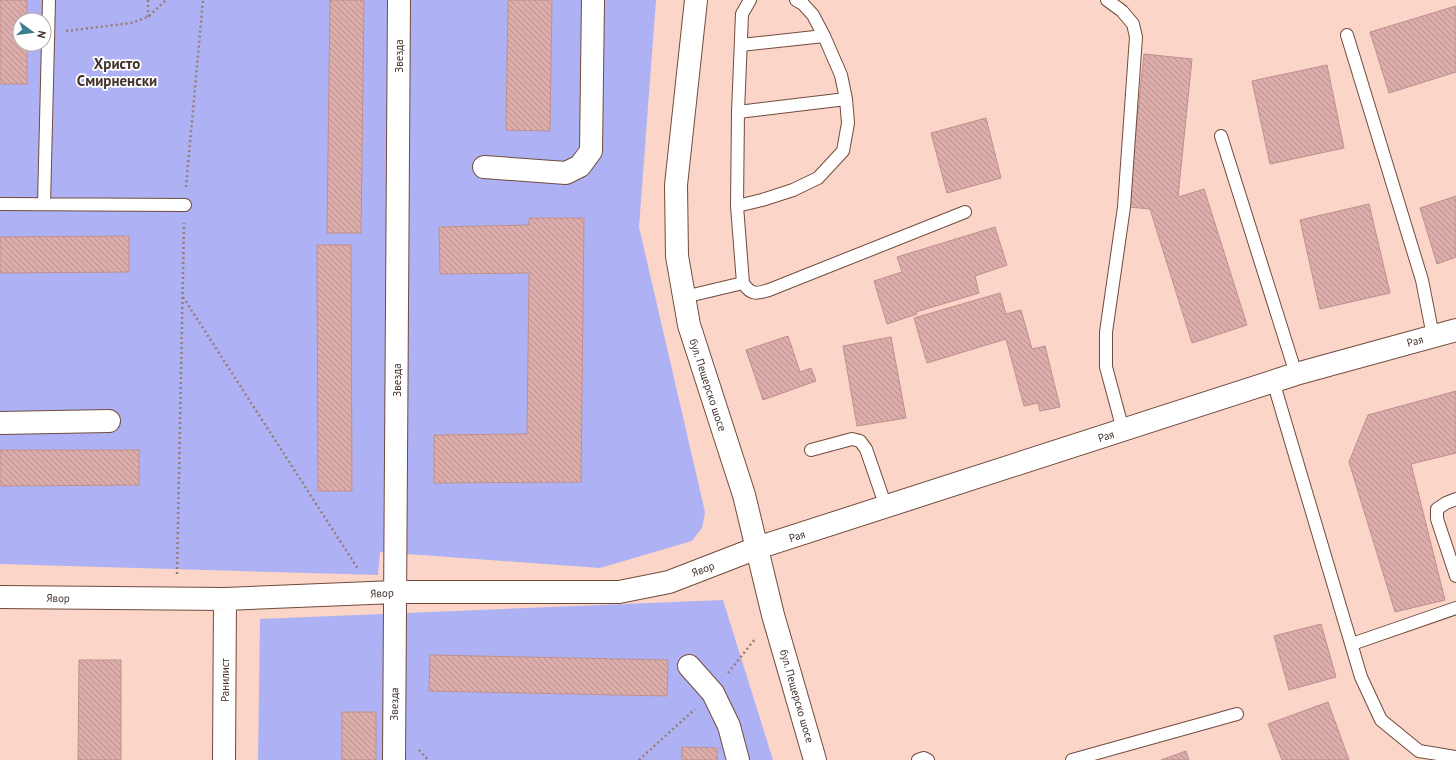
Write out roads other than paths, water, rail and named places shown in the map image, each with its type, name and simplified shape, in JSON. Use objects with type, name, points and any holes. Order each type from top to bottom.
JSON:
[{"type":"street","name":"Звезда","points":[[394,760],[399,0]]},
{"type":"street","points":[[484,167],[566,173],[580,166],[591,151],[593,0]]},
{"type":"street","name":"бул. Пещерско шосе","points":[[696,0],[676,185],[677,256],[689,325],[744,495],[773,615],[815,760]]},
{"type":"street","name":"Рая","points":[[757,548],[1296,374],[1456,330]]},
{"type":"street","points":[[0,423],[109,421]]},
{"type":"street","name":"Явор","points":[[0,597],[225,599],[395,592],[619,592],[669,582],[757,548]]},
{"type":"street","name":"Ранилист","points":[[224,760],[225,599]]},
{"type":"street","points":[[689,666],[713,693],[729,726],[738,760]]},
{"type":"lane","points":[[44,204],[49,0]]},
{"type":"lane","points":[[750,0],[742,14],[738,112],[737,206],[743,283],[748,290],[758,294],[965,212]]},
{"type":"lane","points":[[737,206],[762,200],[792,190],[818,178],[843,151],[848,123],[846,99],[841,75],[813,15],[803,4],[796,0]]},
{"type":"lane","points":[[1107,0],[1122,11],[1133,24],[1136,37],[1124,207],[1106,332],[1105,349],[1106,367],[1123,430]]},
{"type":"lane","points":[[1347,35],[1422,280],[1433,336]]},
{"type":"lane","points":[[741,45],[824,36]]},
{"type":"lane","points":[[738,112],[846,99]]},
{"type":"lane","points":[[1222,136],[1296,374]]},
{"type":"lane","points":[[0,204],[185,205]]},
{"type":"lane","points":[[684,297],[743,283]]},
{"type":"lane","points":[[1273,382],[1361,677],[1381,720],[1419,751],[1456,757]]},
{"type":"lane","points":[[812,450],[852,439],[860,441],[866,449],[886,507]]},
{"type":"lane","points":[[1455,571],[1437,519],[1437,509],[1456,499]]},
{"type":"lane","points":[[1352,644],[1456,608]]},
{"type":"lane","points":[[1072,760],[1237,714]]},
{"type":"lane","points":[[918,760],[924,758],[928,760]]},
{"type":"district","name":"Христо Смирненски","points":[[117,72]]}]
